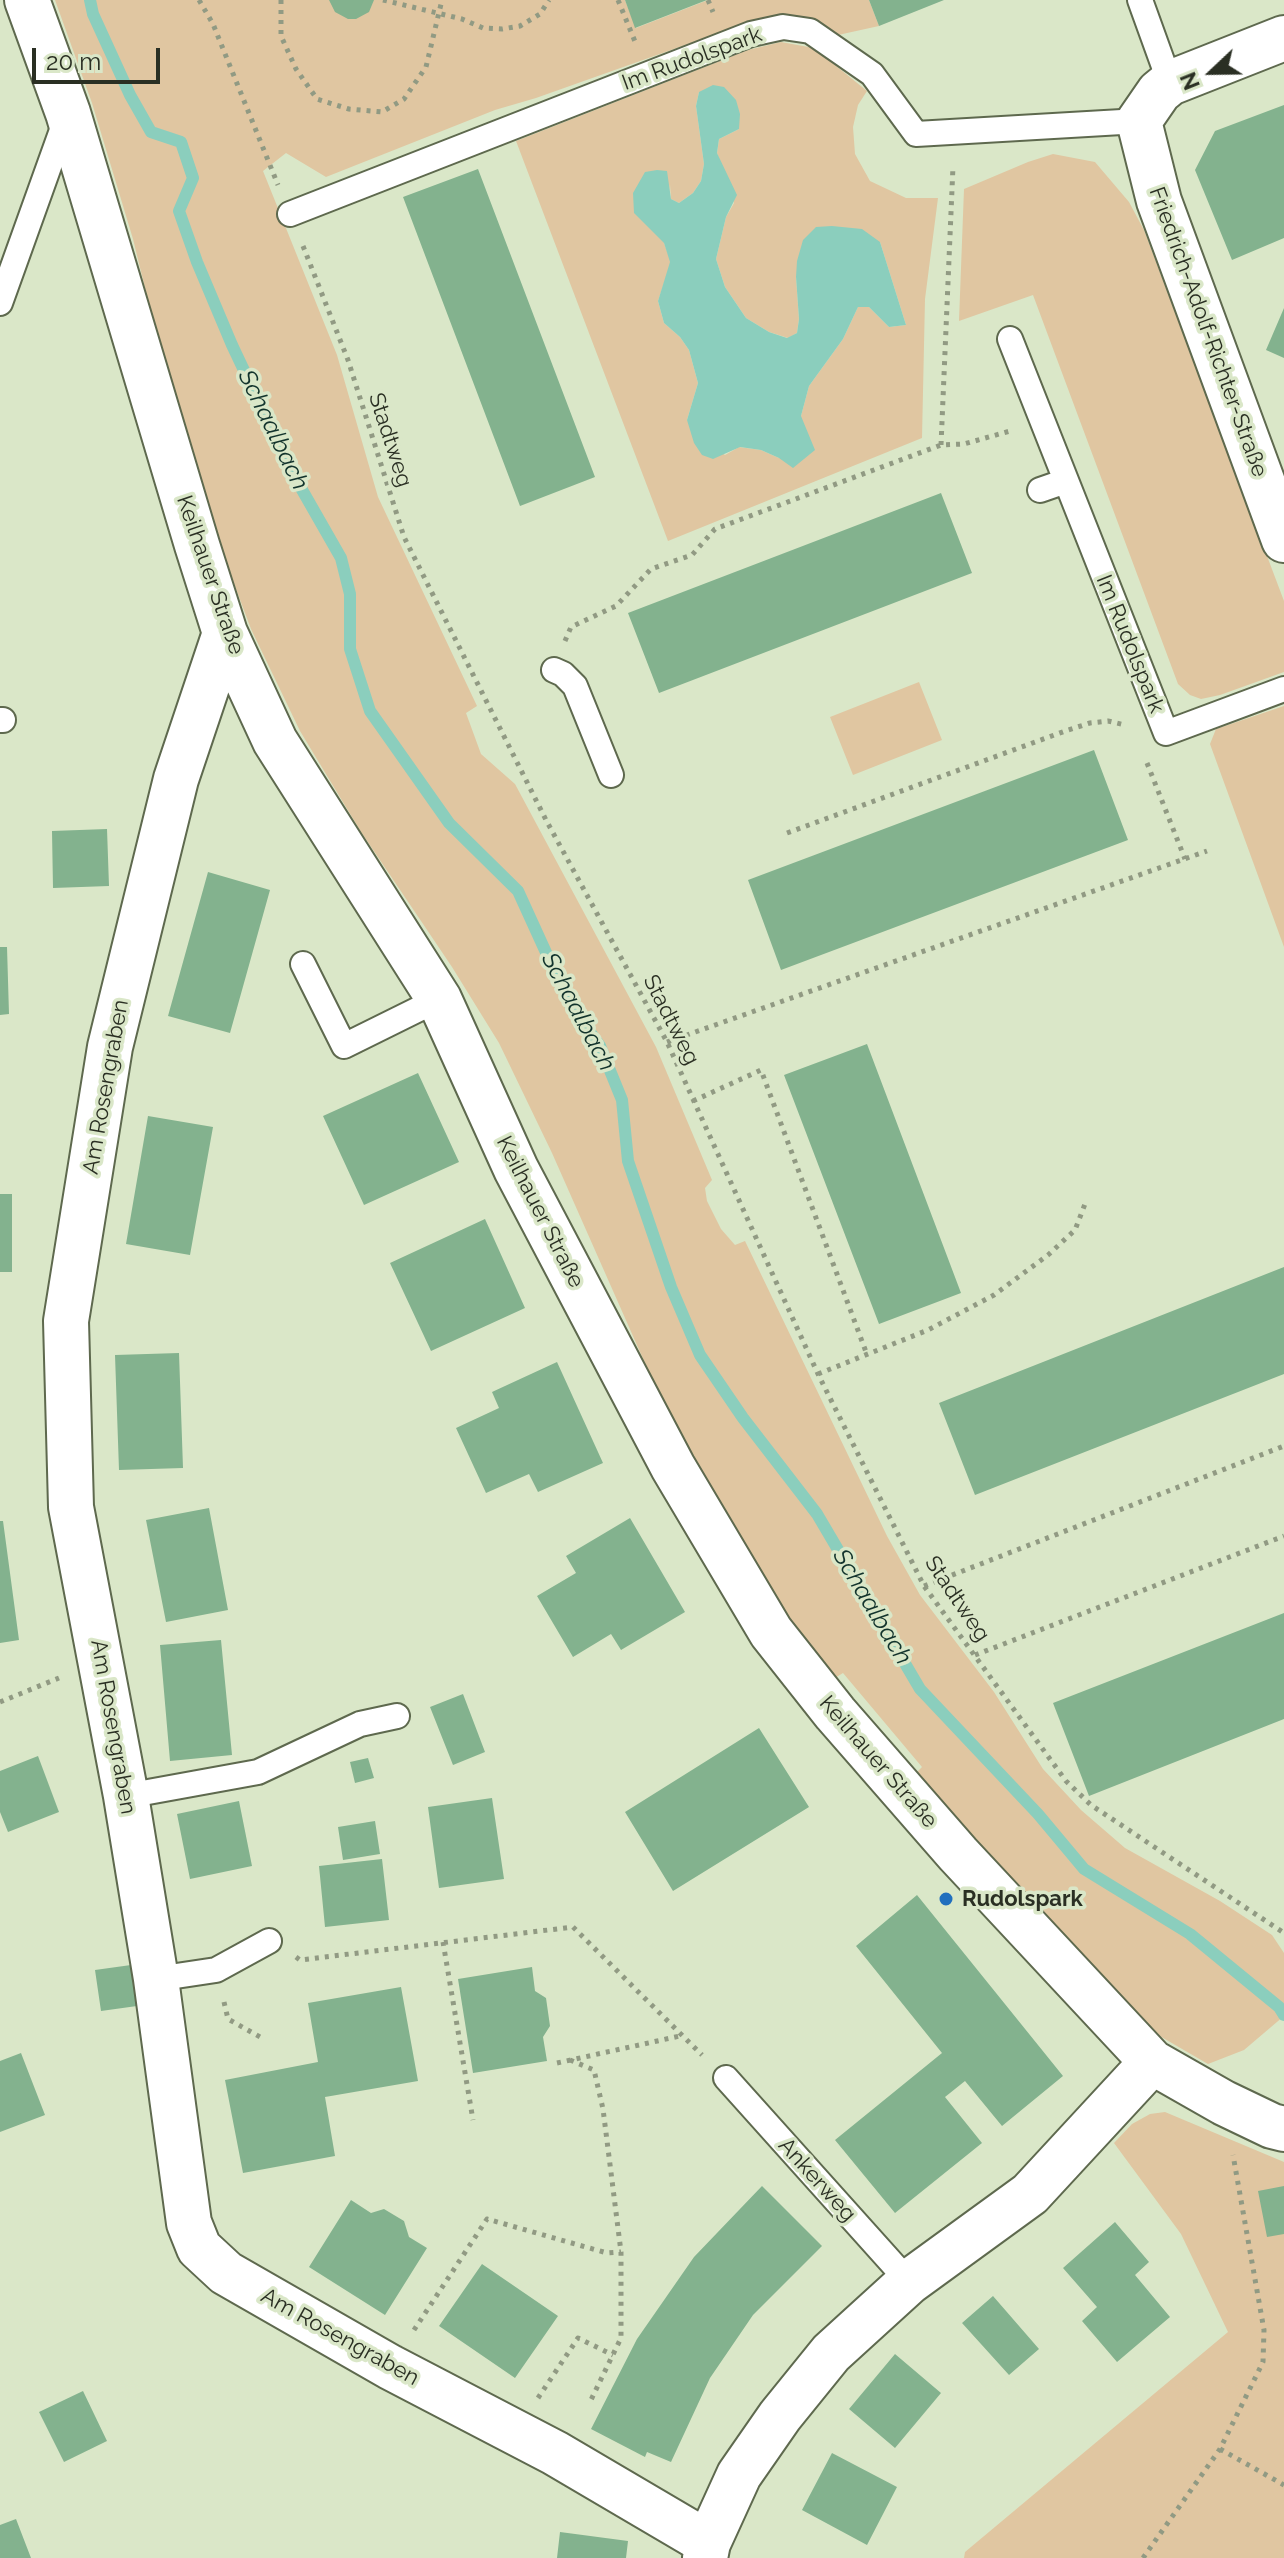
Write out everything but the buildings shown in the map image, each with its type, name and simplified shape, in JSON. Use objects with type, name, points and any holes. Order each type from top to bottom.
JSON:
[{"type":"street","name":"Keilhauer Straße","points":[[27,0],[68,113],[225,633],[275,741],[439,999],[516,1169],[673,1467],[771,1632],[835,1713],[958,1854],[1152,2062],[1224,2103],[1278,2128]]},
{"type":"street","points":[[1139,121],[1159,92],[1170,83],[1284,38]]},
{"type":"street","name":"Friedrich-Adolf-Richter-Straße","points":[[1139,121],[1159,201],[1284,540]]},
{"type":"street","name":"Am Rosengraben","points":[[225,633],[176,779],[110,1047],[66,1321],[71,1507],[126,1796],[156,1979],[189,2223],[199,2248],[226,2273],[390,2367],[555,2453],[706,2551]]},
{"type":"street","points":[[706,2551],[739,2475],[780,2416],[831,2353],[909,2282],[1030,2194],[1152,2062]]},
{"type":"lane","points":[[1140,0],[1170,83]]},
{"type":"lane","name":"Im Rudolspark","points":[[290,214],[751,34],[783,27],[810,31],[872,74],[916,134],[1139,121]]},
{"type":"lane","points":[[0,303],[68,113]]},
{"type":"lane","name":"Im Rudolspark","points":[[1010,339],[1166,733],[1284,689]]},
{"type":"lane","points":[[1040,490],[1066,481]]},
{"type":"lane","points":[[554,670],[575,686],[611,775]]},
{"type":"lane","points":[[303,964],[344,1046],[439,999]]},
{"type":"lane","points":[[126,1796],[258,1772],[360,1724],[397,1716]]},
{"type":"lane","points":[[156,1979],[216,1970],[269,1941]]},
{"type":"lane","name":"Ankerweg","points":[[726,2078],[909,2282]]},
{"type":"path","name":"Stadtweg","points":[[199,0],[213,24],[348,360],[404,537],[449,621],[546,820],[667,1042],[818,1374],[924,1586],[1066,1781],[1091,1805],[1284,1933]]},
{"type":"path","points":[[281,0],[281,36],[296,69],[317,99],[349,109],[382,112],[404,99],[426,67],[442,0]]},
{"type":"path","points":[[383,0],[438,12],[483,28],[502,29],[520,26],[540,14],[549,0]]},
{"type":"path","points":[[941,445],[954,132]]},
{"type":"path","points":[[554,670],[571,627],[616,606],[651,569],[692,555],[715,529],[941,445],[964,444],[1042,422]]},
{"type":"path","points":[[787,833],[1090,723],[1108,721],[1130,727]]},
{"type":"path","points":[[1146,759],[1185,859]]},
{"type":"path","points":[[667,1042],[1207,851]]},
{"type":"path","points":[[693,1101],[761,1070],[866,1352]]},
{"type":"path","points":[[818,1374],[866,1352],[928,1330],[994,1295],[1048,1255],[1075,1230],[1085,1204]]},
{"type":"path","points":[[924,1586],[1284,1446]]},
{"type":"path","points":[[975,1655],[1284,1536]]},
{"type":"path","points":[[0,1702],[101,1661]]},
{"type":"path","points":[[269,1941],[300,1960],[573,1927],[726,2078]]},
{"type":"path","points":[[443,1942],[473,2120]]},
{"type":"path","points":[[216,1970],[228,2019],[262,2038]]},
{"type":"path","points":[[557,2063],[681,2036]]},
{"type":"path","points":[[570,2060],[594,2070],[603,2109],[621,2252],[621,2338],[589,2404]]},
{"type":"path","points":[[1143,2558],[1220,2449],[1263,2362],[1264,2330],[1224,2103]]},
{"type":"path","points":[[390,2367],[487,2219],[607,2253],[621,2252]]},
{"type":"path","points":[[515,2432],[578,2338],[613,2355]]},
{"type":"path","points":[[1220,2449],[1284,2485]]},
{"type":"shaded area","points":[[55,0],[625,0],[636,28],[708,0],[869,0],[879,26],[838,35],[810,19],[789,15],[764,17],[495,110],[326,177],[286,153],[263,171],[337,355],[378,497],[477,706],[466,713],[481,754],[515,784],[656,1047],[712,1180],[705,1188],[707,1201],[721,1229],[735,1245],[745,1241],[887,1536],[920,1595],[994,1692],[1043,1769],[1081,1810],[1125,1848],[1220,1901],[1272,1935],[1284,1953],[1284,2016],[1244,2050],[1208,2064],[1158,2035],[1080,1960],[913,1776],[922,1767],[843,1673],[830,1681],[714,1501],[648,1370],[552,1153],[499,1043],[361,832],[300,731],[251,629],[206,509],[160,349],[133,239],[92,103]]},
{"type":"shaded area","points":[[781,42],[814,48],[867,91],[858,105],[853,127],[855,154],[870,181],[906,198],[938,198],[925,299],[922,438],[668,541],[516,141],[748,50]],"holes":[[[699,92],[739,129],[719,139],[717,153],[734,203],[726,217],[716,259],[725,287],[746,318],[769,332],[788,338],[797,333],[796,277],[880,242],[906,325],[889,327],[869,307],[858,307],[843,339],[809,386],[801,416],[779,458],[761,450],[739,447],[725,455],[687,420],[698,383],[689,350],[664,323],[658,301],[671,262],[664,243],[670,185],[671,199],[679,203],[693,193],[701,181],[704,164],[696,106]]]},
{"type":"shaded area","points":[[1053,154],[1095,162],[1129,202],[1144,230],[1284,601],[1284,672],[1201,699],[1190,695],[1178,684],[1033,295],[959,321],[964,189]]},
{"type":"shaded area","points":[[919,682],[942,740],[853,775],[830,717]]},
{"type":"shaded area","points":[[1284,706],[1284,947],[1210,744],[1216,729]]},
{"type":"shaded area","points":[[1165,2112],[1284,2162],[1284,2558],[964,2558],[965,2552],[1228,2332],[1181,2234],[1114,2143],[1132,2124],[1150,2114]]},
{"type":"water","points":[[713,85],[724,87],[736,100],[740,114],[739,129],[719,139],[717,153],[737,195],[726,217],[716,259],[725,287],[746,318],[769,332],[787,338],[797,333],[797,261],[803,240],[816,227],[832,226],[862,229],[880,242],[906,325],[889,327],[869,307],[858,307],[843,339],[809,386],[801,416],[815,450],[793,468],[761,450],[740,447],[713,459],[702,455],[694,443],[687,420],[698,383],[689,350],[664,323],[658,301],[670,262],[664,243],[634,213],[633,193],[645,172],[667,171],[671,199],[679,203],[693,193],[701,181],[704,164],[696,106],[699,92]]},
{"type":"waterway","name":"Schaalbach","points":[[90,0],[93,14],[130,95],[151,132],[181,142],[193,178],[179,211],[232,345],[293,474],[341,558],[350,594],[350,649],[370,711],[449,823],[518,891],[569,1003],[600,1046],[622,1100],[628,1161],[671,1287],[700,1355],[743,1418],[817,1514],[920,1689],[1038,1814],[1084,1869],[1190,1934],[1279,2007],[1284,2015]]},
{"type":"place","name":"Rudolspark","points":[[946,1899]]}]
